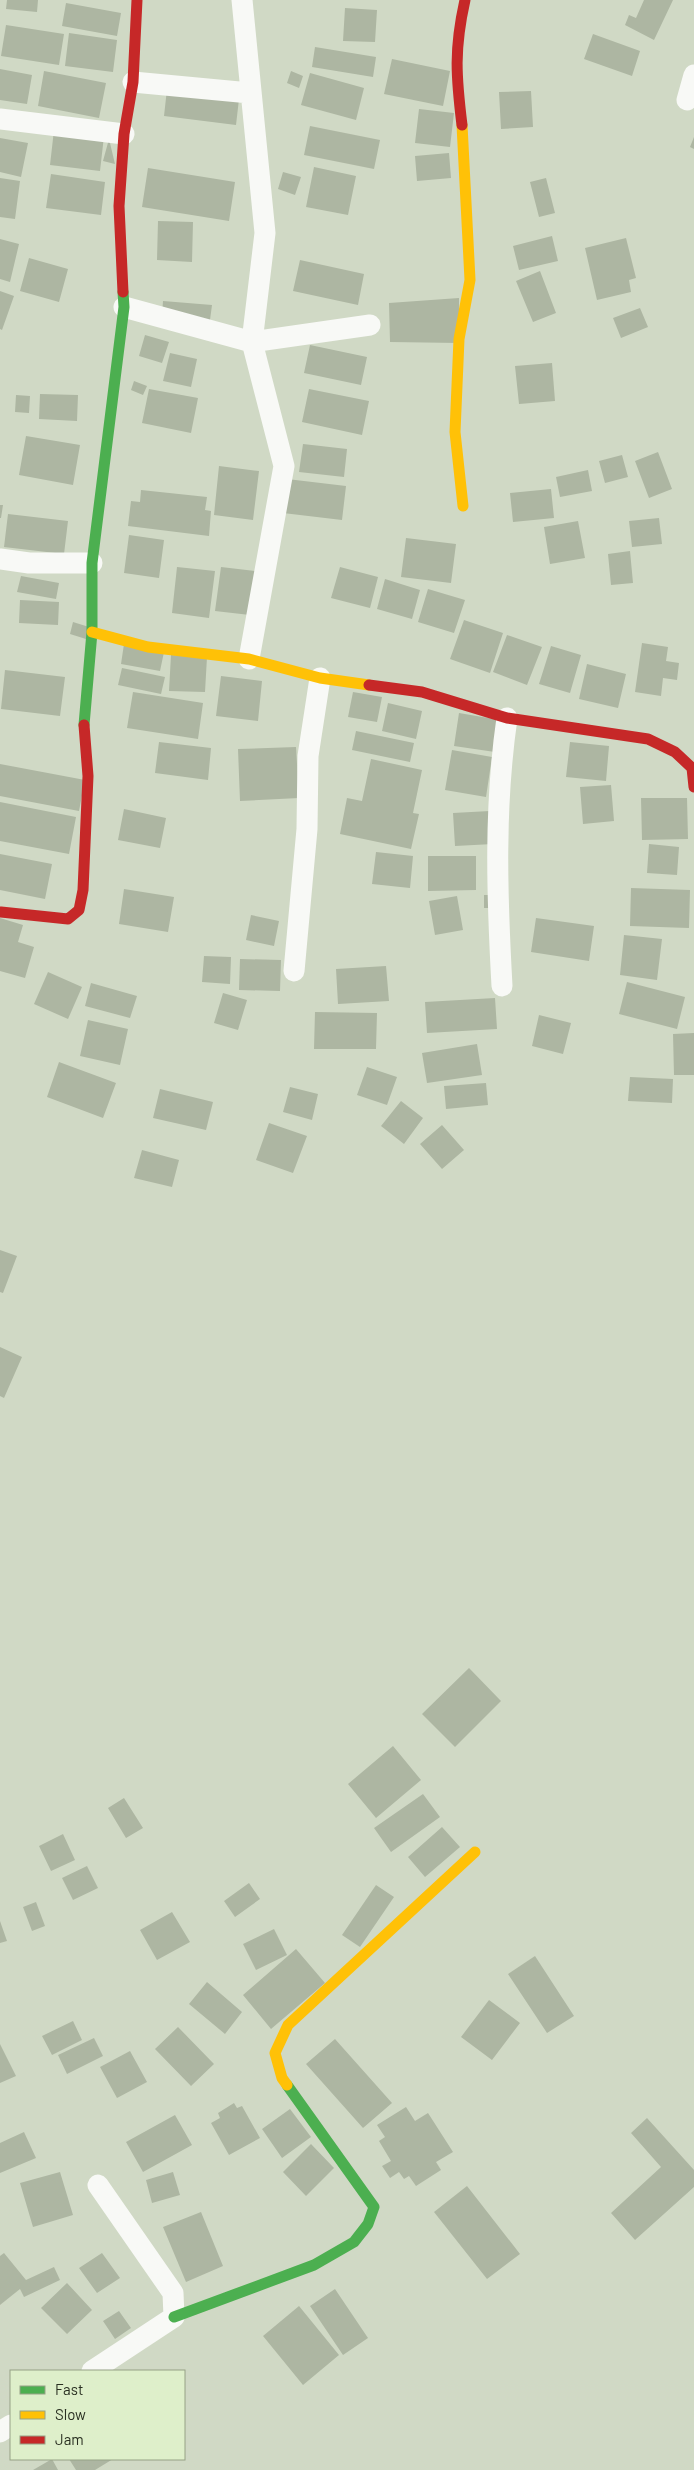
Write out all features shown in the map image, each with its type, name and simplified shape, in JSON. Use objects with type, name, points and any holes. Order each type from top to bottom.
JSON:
[{"type":"street","points":[[1,912],[68,919],[79,910],[83,890],[88,776],[83,715],[92,632],[92,563],[124,307],[119,206],[124,134],[133,82],[137,0]]},
{"type":"street","points":[[242,0],[265,233],[252,342],[284,466],[248,659]]},
{"type":"street","points":[[463,506],[455,432],[459,339],[470,280],[463,129],[456,77],[457,37],[465,0]]},
{"type":"street","points":[[687,100],[694,75]]},
{"type":"street","points":[[133,82],[250,93]]},
{"type":"street","points":[[0,119],[124,134]]},
{"type":"street","points":[[124,307],[252,342],[370,325]]},
{"type":"street","points":[[0,559],[29,563],[92,563]]},
{"type":"street","points":[[92,632],[148,646],[248,659],[320,678],[422,692],[507,718],[648,739],[675,752],[692,768],[694,787]]},
{"type":"street","points":[[294,971],[307,830],[308,756],[320,678]]},
{"type":"street","points":[[502,986],[497,898],[497,823],[501,761],[507,718]]},
{"type":"street","points":[[94,2370],[174,2317],[314,2265],[354,2242],[368,2224],[374,2206],[282,2078],[275,2053],[288,2025],[475,1852]]},
{"type":"street","points":[[98,2185],[173,2293],[174,2317]]},
{"type":"building","points":[[7,0],[38,0],[37,12],[6,9]]},
{"type":"building","points":[[644,0],[673,0],[654,40],[625,25],[629,15],[636,18]]},
{"type":"building","points":[[66,3],[121,13],[117,36],[62,26]]},
{"type":"building","points":[[345,8],[377,10],[375,42],[343,41]]},
{"type":"building","points":[[6,25],[64,34],[59,65],[1,56]]},
{"type":"building","points":[[69,33],[117,40],[113,72],[65,66]]},
{"type":"building","points":[[593,34],[640,51],[632,76],[584,59]]},
{"type":"building","points":[[315,47],[376,57],[373,77],[312,67]]},
{"type":"building","points":[[392,59],[450,71],[443,106],[384,94]]},
{"type":"building","points":[[0,69],[32,75],[27,104],[0,100]]},
{"type":"building","points":[[44,71],[106,83],[99,118],[38,106]]},
{"type":"building","points":[[291,71],[303,76],[299,88],[287,83]]},
{"type":"building","points":[[310,73],[364,88],[356,120],[301,105]]},
{"type":"building","points":[[167,89],[239,99],[236,125],[164,116]]},
{"type":"building","points":[[531,91],[533,127],[501,129],[499,92]]},
{"type":"building","points":[[419,109],[454,113],[450,147],[415,143]]},
{"type":"building","points":[[310,126],[380,140],[374,169],[304,155]]},
{"type":"building","points":[[54,130],[104,136],[100,171],[50,165]]},
{"type":"building","points":[[694,137],[694,149],[690,147]]},
{"type":"building","points":[[0,138],[28,143],[21,177],[0,172]]},
{"type":"building","points":[[109,139],[115,164],[103,161]]},
{"type":"building","points":[[449,153],[451,178],[417,181],[415,156]]},
{"type":"building","points":[[314,167],[356,176],[348,215],[306,207]]},
{"type":"building","points":[[148,168],[235,182],[229,221],[142,207]]},
{"type":"building","points":[[283,172],[301,177],[295,195],[278,189]]},
{"type":"building","points":[[51,174],[105,182],[101,215],[46,208]]},
{"type":"building","points":[[0,178],[20,181],[15,219],[0,217]]},
{"type":"building","points":[[546,178],[555,213],[539,217],[530,182]]},
{"type":"building","points":[[158,221],[193,222],[192,262],[157,260]]},
{"type":"building","points":[[552,236],[558,261],[519,270],[513,246]]},
{"type":"building","points":[[626,238],[636,278],[629,280],[631,292],[597,300],[585,248]]},
{"type":"building","points":[[0,239],[19,244],[10,282],[0,279]]},
{"type":"building","points":[[29,258],[68,269],[59,302],[20,291]]},
{"type":"building","points":[[300,260],[364,274],[358,305],[293,291]]},
{"type":"building","points":[[540,271],[556,313],[533,322],[516,281]]},
{"type":"building","points":[[0,291],[14,296],[2,330],[0,329]]},
{"type":"building","points":[[459,298],[459,343],[390,342],[389,303]]},
{"type":"building","points":[[163,301],[212,305],[210,320],[162,315]]},
{"type":"building","points":[[640,308],[648,327],[621,338],[613,318]]},
{"type":"building","points":[[145,335],[169,342],[162,363],[139,356]]},
{"type":"building","points":[[310,345],[367,357],[361,385],[304,373]]},
{"type":"building","points":[[170,353],[197,359],[191,387],[163,381]]},
{"type":"building","points":[[552,363],[555,401],[519,404],[515,366]]},
{"type":"building","points":[[134,381],[147,386],[143,395],[131,390]]},
{"type":"building","points":[[149,389],[198,398],[191,433],[142,423]]},
{"type":"building","points":[[309,389],[369,401],[362,435],[302,422]]},
{"type":"building","points":[[40,394],[78,395],[77,421],[39,419]]},
{"type":"building","points":[[16,395],[30,396],[29,413],[15,412]]},
{"type":"building","points":[[26,436],[80,445],[73,485],[19,475]]},
{"type":"building","points":[[303,444],[347,449],[344,477],[299,472]]},
{"type":"building","points":[[658,452],[672,489],[649,498],[635,461]]},
{"type":"building","points":[[622,455],[628,477],[605,483],[599,461]]},
{"type":"building","points":[[219,466],[259,471],[253,520],[214,515]]},
{"type":"building","points":[[588,470],[592,491],[560,497],[556,477]]},
{"type":"building","points":[[287,479],[346,486],[342,520],[283,513]]},
{"type":"building","points":[[551,489],[554,518],[513,522],[510,493]]},
{"type":"building","points":[[141,490],[207,497],[205,510],[211,511],[209,536],[128,526],[131,501],[140,502]]},
{"type":"building","points":[[0,505],[3,505],[1,518],[0,518]]},
{"type":"building","points":[[8,514],[68,521],[64,554],[4,547]]},
{"type":"building","points":[[659,518],[662,544],[632,547],[629,521]]},
{"type":"building","points":[[578,521],[585,558],[550,564],[544,527]]},
{"type":"building","points":[[129,535],[164,540],[159,578],[124,573]]},
{"type":"building","points":[[406,538],[456,544],[451,583],[401,577]]},
{"type":"building","points":[[630,551],[633,583],[611,585],[608,554]]},
{"type":"building","points":[[177,567],[215,571],[209,618],[172,613]]},
{"type":"building","points":[[221,567],[255,571],[250,615],[215,611]]},
{"type":"building","points":[[340,567],[378,577],[370,608],[331,598]]},
{"type":"building","points":[[21,576],[59,583],[56,599],[17,592]]},
{"type":"building","points":[[385,579],[420,590],[412,619],[377,609]]},
{"type":"building","points":[[428,589],[465,600],[454,633],[418,622]]},
{"type":"building","points":[[20,600],[59,602],[58,625],[19,623]]},
{"type":"building","points":[[464,620],[503,633],[490,673],[450,659]]},
{"type":"building","points":[[73,622],[89,627],[86,639],[70,634]]},
{"type":"building","points":[[507,635],[542,647],[527,685],[493,672]]},
{"type":"building","points":[[642,643],[668,647],[666,661],[679,663],[677,680],[663,678],[661,696],[635,692]]},
{"type":"building","points":[[124,644],[164,652],[160,671],[121,664]]},
{"type":"building","points":[[551,646],[581,655],[570,693],[539,684]]},
{"type":"building","points":[[171,655],[207,657],[205,692],[169,691]]},
{"type":"building","points":[[587,664],[626,674],[618,708],[579,699]]},
{"type":"building","points":[[122,668],[165,677],[161,694],[118,685]]},
{"type":"building","points":[[5,670],[65,677],[60,716],[1,709]]},
{"type":"building","points":[[221,676],[262,681],[258,721],[216,716]]},
{"type":"building","points":[[133,692],[203,703],[198,739],[127,728]]},
{"type":"building","points":[[353,692],[382,697],[377,722],[348,717]]},
{"type":"building","points":[[388,703],[422,711],[416,739],[382,731]]},
{"type":"building","points":[[459,713],[500,720],[495,752],[454,746]]},
{"type":"building","points":[[356,731],[414,743],[410,762],[352,750]]},
{"type":"building","points":[[159,742],[211,748],[208,780],[155,773]]},
{"type":"building","points":[[570,742],[609,746],[606,781],[566,777]]},
{"type":"building","points":[[296,747],[299,798],[240,801],[238,749]]},
{"type":"building","points":[[452,750],[492,757],[486,797],[445,790]]},
{"type":"building","points":[[371,759],[422,770],[413,813],[419,814],[411,849],[340,834],[347,798],[362,801]]},
{"type":"building","points":[[0,764],[85,780],[79,811],[0,796]]},
{"type":"building","points":[[611,785],[614,821],[583,824],[580,787]]},
{"type":"building","points":[[641,798],[687,798],[688,839],[642,840]]},
{"type":"building","points":[[0,802],[76,817],[69,854],[0,841]]},
{"type":"building","points":[[124,809],[166,818],[160,848],[118,840]]},
{"type":"building","points":[[490,811],[493,844],[455,846],[453,813]]},
{"type":"building","points":[[649,844],[679,847],[677,875],[647,873]]},
{"type":"building","points":[[376,852],[413,856],[410,888],[372,884]]},
{"type":"building","points":[[0,854],[52,864],[45,899],[0,890]]},
{"type":"building","points":[[428,856],[476,856],[476,890],[428,891]]},
{"type":"building","points":[[631,888],[690,890],[689,928],[630,926]]},
{"type":"building","points":[[124,889],[174,897],[168,932],[119,924]]},
{"type":"building","points":[[484,895],[493,895],[493,908],[484,908]]},
{"type":"building","points":[[457,896],[463,930],[435,935],[429,901]]},
{"type":"building","points":[[251,915],[279,921],[274,946],[246,940]]},
{"type":"building","points":[[0,918],[23,925],[18,942],[34,947],[25,978],[0,971]]},
{"type":"building","points":[[536,918],[594,926],[589,961],[531,952]]},
{"type":"building","points":[[624,935],[662,939],[657,980],[620,975]]},
{"type":"building","points":[[204,956],[231,957],[230,984],[202,982]]},
{"type":"building","points":[[240,959],[281,960],[280,991],[239,990]]},
{"type":"building","points":[[386,966],[389,1001],[338,1004],[336,969]]},
{"type":"building","points":[[48,972],[82,987],[68,1019],[34,1004]]},
{"type":"building","points":[[627,982],[685,997],[677,1029],[619,1014]]},
{"type":"building","points":[[91,983],[137,996],[130,1018],[85,1006]]},
{"type":"building","points":[[223,993],[247,1000],[238,1030],[214,1023]]},
{"type":"building","points":[[495,998],[497,1029],[427,1033],[425,1002]]},
{"type":"building","points":[[315,1012],[377,1013],[376,1049],[314,1049]]},
{"type":"building","points":[[539,1015],[571,1023],[563,1054],[532,1046]]},
{"type":"building","points":[[88,1020],[128,1029],[120,1065],[80,1056]]},
{"type":"building","points":[[694,1033],[694,1075],[674,1075],[673,1034]]},
{"type":"building","points":[[477,1044],[482,1075],[427,1083],[422,1053]]},
{"type":"building","points":[[59,1062],[116,1083],[103,1118],[47,1097]]},
{"type":"building","points":[[367,1067],[397,1077],[387,1105],[357,1095]]},
{"type":"building","points":[[630,1077],[673,1079],[672,1103],[628,1101]]},
{"type":"building","points":[[486,1083],[488,1105],[446,1109],[444,1086]]},
{"type":"building","points":[[290,1087],[318,1094],[312,1120],[283,1112]]},
{"type":"building","points":[[160,1089],[213,1102],[206,1130],[153,1118]]},
{"type":"building","points":[[401,1101],[423,1118],[404,1144],[381,1126]]},
{"type":"building","points":[[269,1123],[307,1136],[293,1173],[256,1160]]},
{"type":"building","points":[[442,1125],[464,1150],[442,1169],[420,1144]]},
{"type":"building","points":[[142,1150],[179,1160],[172,1187],[134,1178]]},
{"type":"building","points":[[0,1250],[17,1256],[3,1293],[0,1292]]},
{"type":"building","points":[[0,1347],[22,1357],[4,1398],[0,1396]]},
{"type":"building","points":[[469,1668],[501,1701],[455,1747],[422,1714]]},
{"type":"building","points":[[393,1746],[421,1780],[376,1818],[348,1784]]},
{"type":"building","points":[[423,1794],[440,1817],[391,1852],[374,1828]]},
{"type":"building","points":[[124,1798],[143,1828],[126,1838],[108,1808]]},
{"type":"building","points":[[442,1827],[460,1847],[425,1877],[408,1857]]},
{"type":"building","points":[[63,1834],[75,1860],[51,1871],[39,1846]]},
{"type":"building","points":[[87,1866],[98,1888],[73,1900],[62,1878]]},
{"type":"building","points":[[249,1883],[260,1899],[235,1917],[224,1901]]},
{"type":"building","points":[[376,1885],[394,1897],[360,1947],[342,1935]]},
{"type":"building","points":[[36,1902],[45,1926],[32,1931],[23,1907]]},
{"type":"building","points":[[172,1912],[190,1942],[157,1960],[140,1930]]},
{"type":"building","points":[[0,1921],[7,1941],[0,1943]]},
{"type":"building","points":[[274,1929],[287,1955],[256,1970],[243,1944]]},
{"type":"building","points":[[296,1949],[325,1983],[271,2029],[243,1995]]},
{"type":"building","points":[[535,1956],[574,2016],[547,2033],[508,1974]]},
{"type":"building","points":[[207,1982],[242,2012],[225,2034],[189,2004]]},
{"type":"building","points":[[489,2000],[520,2023],[492,2060],[461,2037]]},
{"type":"building","points":[[73,2021],[82,2040],[52,2055],[42,2036]]},
{"type":"building","points":[[178,2027],[214,2064],[191,2086],[155,2049]]},
{"type":"building","points":[[94,2038],[103,2056],[67,2074],[58,2055]]},
{"type":"building","points":[[335,2039],[392,2103],[363,2128],[306,2064]]},
{"type":"building","points":[[0,2044],[16,2076],[0,2083]]},
{"type":"building","points":[[130,2051],[147,2082],[117,2098],[100,2067]]},
{"type":"building","points":[[234,2103],[237,2108],[242,2106],[260,2138],[229,2155],[211,2123],[220,2118],[218,2113]]},
{"type":"building","points":[[406,2107],[415,2121],[428,2113],[453,2152],[436,2162],[441,2170],[416,2186],[409,2176],[404,2179],[399,2172],[390,2178],[382,2166],[391,2161],[379,2141],[385,2137],[377,2125]]},
{"type":"building","points":[[290,2109],[311,2137],[282,2158],[262,2129]]},
{"type":"building","points":[[175,2115],[192,2145],[143,2172],[126,2142]]},
{"type":"building","points":[[647,2118],[694,2170],[694,2187],[635,2240],[611,2213],[661,2167],[631,2133]]},
{"type":"building","points":[[24,2132],[36,2158],[0,2173],[0,2143]]},
{"type":"building","points":[[311,2144],[334,2168],[306,2196],[283,2172]]},
{"type":"building","points":[[60,2172],[73,2215],[33,2227],[20,2183]]},
{"type":"building","points":[[173,2172],[180,2195],[152,2203],[146,2180]]},
{"type":"building","points":[[467,2186],[520,2254],[487,2279],[434,2212]]},
{"type":"building","points":[[201,2212],[223,2266],[186,2282],[163,2227]]},
{"type":"building","points":[[4,2253],[26,2280],[54,2267],[60,2280],[24,2297],[20,2289],[0,2305],[0,2256]]},
{"type":"building","points":[[102,2253],[120,2278],[97,2293],[79,2268]]},
{"type":"building","points":[[67,2283],[92,2310],[67,2334],[41,2308]]},
{"type":"building","points":[[335,2289],[368,2338],[343,2355],[310,2306]]},
{"type":"building","points":[[299,2306],[339,2355],[303,2385],[263,2336]]},
{"type":"building","points":[[119,2311],[131,2328],[115,2339],[103,2321]]},
{"type":"building","points":[[53,2460],[58,2470],[33,2470]]},
{"type":"building","points":[[70,2460],[111,2460],[95,2470],[76,2470]]},
{"type":"traffic: fast","points":[[84,725],[92,632],[92,563],[124,307],[123,292]]},
{"type":"traffic: fast","points":[[174,2317],[314,2265],[354,2242],[368,2224],[374,2207],[287,2085]]},
{"type":"traffic: slow","points":[[462,125],[470,280],[459,339],[455,432],[463,506]]},
{"type":"traffic: slow","points":[[92,632],[148,647],[249,659],[320,678],[369,685]]},
{"type":"traffic: slow","points":[[287,2085],[282,2078],[275,2053],[288,2025],[475,1852]]},
{"type":"traffic: jam","points":[[123,292],[119,206],[124,134],[133,82],[137,0]]},
{"type":"traffic: jam","points":[[462,125],[457,62],[461,17],[465,0]]},
{"type":"traffic: jam","points":[[369,685],[422,692],[507,718],[648,739],[675,752],[692,768],[694,787]]},
{"type":"traffic: jam","points":[[1,912],[68,919],[79,910],[83,890],[88,776],[84,725]]}]
